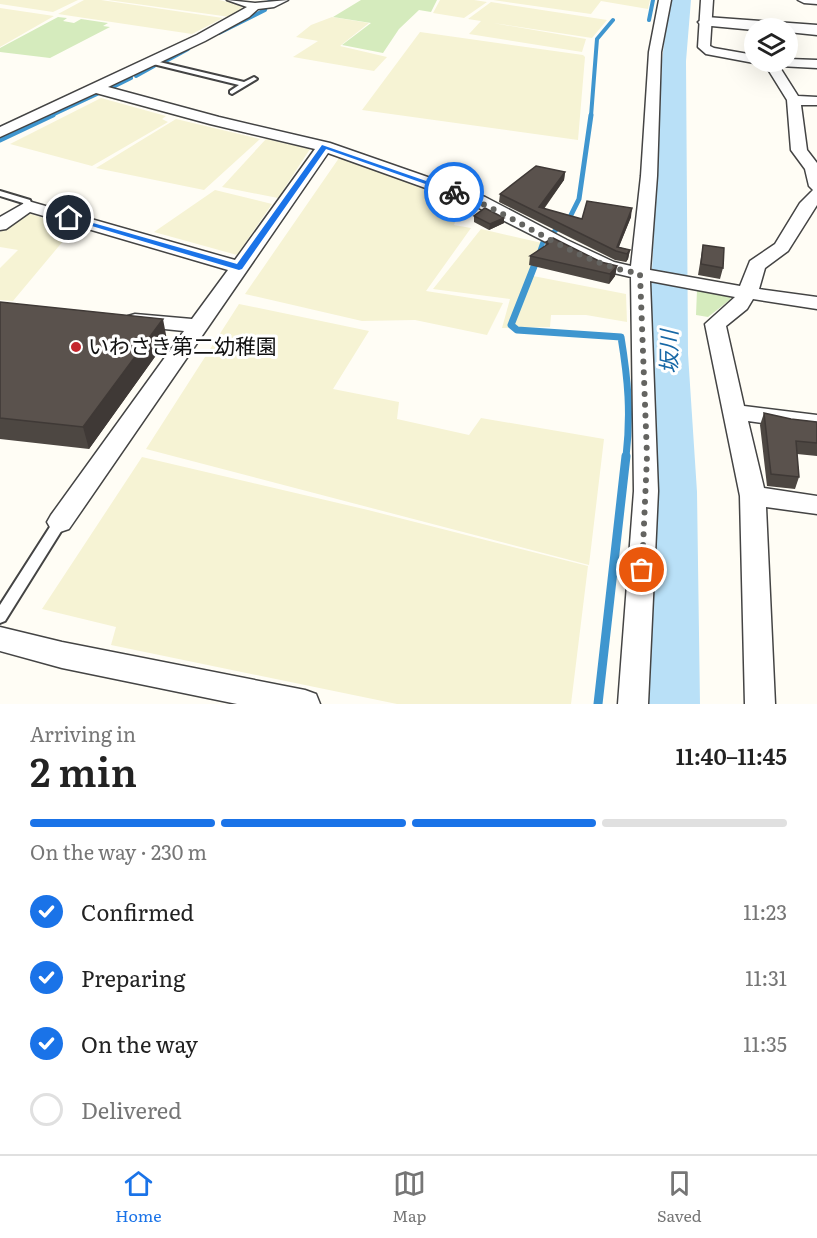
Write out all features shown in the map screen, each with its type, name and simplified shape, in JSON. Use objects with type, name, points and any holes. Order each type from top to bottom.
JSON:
[{"type":"street","points":[[233,0],[255,6],[270,5],[282,0]]},
{"type":"street","points":[[633,704],[647,456],[643,275],[655,52],[665,0]]},
{"type":"street","points":[[707,0],[704,47],[710,51],[744,57]]},
{"type":"street","points":[[804,0],[817,1]]},
{"type":"street","points":[[0,133],[151,62],[245,15],[255,6]]},
{"type":"street","points":[[706,22],[817,30]]},
{"type":"street","points":[[798,63],[817,64]]},
{"type":"street","points":[[776,72],[794,100],[799,150],[815,169],[817,186]]},
{"type":"street","points":[[94,88],[215,121],[324,146],[479,201],[570,249],[608,266],[688,284],[817,303]]},
{"type":"street","points":[[794,100],[817,101]]},
{"type":"street","points":[[60,522],[324,146]]},
{"type":"street","points":[[760,704],[753,496],[715,324],[740,305],[748,292],[757,265],[782,247],[806,207],[817,194]]},
{"type":"street","points":[[0,225],[28,206],[239,267]]},
{"type":"street","points":[[116,318],[197,326]]},
{"type":"street","points":[[734,412],[817,423]]},
{"type":"street","points":[[753,496],[817,505]]},
{"type":"street","points":[[0,639],[62,656],[305,704]]},
{"type":"lane","points":[[151,62],[245,84]]},
{"type":"lane","points":[[232,92],[254,79]]},
{"type":"lane","points":[[0,193],[27,202],[28,206]]},
{"type":"lane","points":[[0,617],[62,523],[60,522]]},
{"type":"shaded area","points":[[0,0],[78,0],[53,12],[0,4]]},
{"type":"shaded area","points":[[84,0],[101,0],[223,18],[192,34],[58,14]]},
{"type":"shaded area","points":[[108,0],[219,0],[241,5],[242,10],[230,17]]},
{"type":"shaded area","points":[[440,0],[487,2],[464,18],[433,13]]},
{"type":"shaded area","points":[[493,0],[650,0],[648,9],[601,1],[591,14]]},
{"type":"shaded area","points":[[491,2],[607,20],[592,38],[493,23],[586,39],[582,52],[469,34],[481,21],[468,19]]},
{"type":"shaded area","points":[[0,8],[54,16],[0,47]]},
{"type":"shaded area","points":[[332,17],[369,23],[340,46],[387,57],[374,71],[293,57],[318,41],[296,37],[311,25]]},
{"type":"shaded area","points":[[420,32],[583,55],[585,57],[578,140],[362,110]]},
{"type":"shaded area","points":[[101,98],[166,116],[162,119],[168,122],[92,166],[10,144]]},
{"type":"shaded area","points":[[176,119],[260,139],[204,190],[96,168]]},
{"type":"shaded area","points":[[266,139],[310,149],[278,198],[222,187]]},
{"type":"shaded area","points":[[339,158],[462,201],[454,225],[471,228],[426,291],[503,303],[487,335],[415,320],[362,321],[245,294]]},
{"type":"shaded area","points":[[215,190],[272,204],[237,255],[154,232]]},
{"type":"shaded area","points":[[28,213],[74,228],[13,301],[0,300],[0,268],[18,250],[0,247],[0,232]]},
{"type":"shaded area","points":[[481,229],[542,243],[533,276],[626,294],[627,322],[586,315],[551,315],[550,327],[502,328],[510,299],[433,289]]},
{"type":"shaded area","points":[[239,304],[369,331],[333,389],[399,402],[397,419],[469,435],[481,418],[604,439],[589,565],[146,449]]},
{"type":"shaded area","points":[[142,457],[368,510],[588,566],[571,704],[397,704],[111,645],[116,627],[42,609]]},
{"type":"green space","points":[[361,0],[437,0],[431,12],[419,10],[399,29],[383,53],[342,45],[371,23],[333,17]]},
{"type":"green space","points":[[58,17],[67,18],[63,21],[74,23],[81,19],[108,23],[103,26],[110,27],[50,58],[0,52],[0,48]]},
{"type":"green space","points":[[697,290],[728,294],[731,299],[708,317],[696,315]]},
{"type":"building","points":[[536,166],[565,172],[539,207],[582,219],[587,201],[632,208],[617,247],[630,250],[627,254],[616,251],[500,194]]},
{"type":"building","points":[[485,208],[504,218],[490,224],[474,216]]},
{"type":"building","points":[[553,238],[601,262],[617,266],[610,274],[530,256]]},
{"type":"building","points":[[703,245],[724,248],[723,268],[701,264]]},
{"type":"building","name":"いわさき第二幼稚園","points":[[0,302],[163,319],[83,427],[0,418]]},
{"type":"building","points":[[764,413],[817,422],[817,443],[796,441],[799,477],[771,474]]},
{"type":"waterway","points":[[219,33],[265,10],[267,3],[274,0]]},
{"type":"waterway","points":[[649,20],[653,0]]},
{"type":"waterway","name":"坂川","points":[[670,704],[673,492],[668,354],[674,61],[680,0]]},
{"type":"waterway","points":[[591,116],[597,39],[613,20]]},
{"type":"waterway","points":[[164,62],[188,49]]},
{"type":"waterway","points":[[136,76],[154,66]]},
{"type":"waterway","points":[[111,88],[131,78]]},
{"type":"waterway","points":[[50,116],[97,94]]},
{"type":"waterway","points":[[0,140],[53,115]]},
{"type":"waterway","points":[[535,265],[543,242],[570,217],[579,199],[591,115]]},
{"type":"waterway","points":[[535,264],[511,325],[517,330],[621,337],[628,397],[626,457]]},
{"type":"waterway","points":[[598,704],[626,456]]},
{"type":"way so far","points":[[454,192],[479,201],[608,266],[640,274],[647,456],[642,570]]},
{"type":"place","name":"いわさき第二幼稚園","points":[[76,347]]},
{"type":"route","points":[[69,218],[239,267],[324,146],[454,192]]}]
